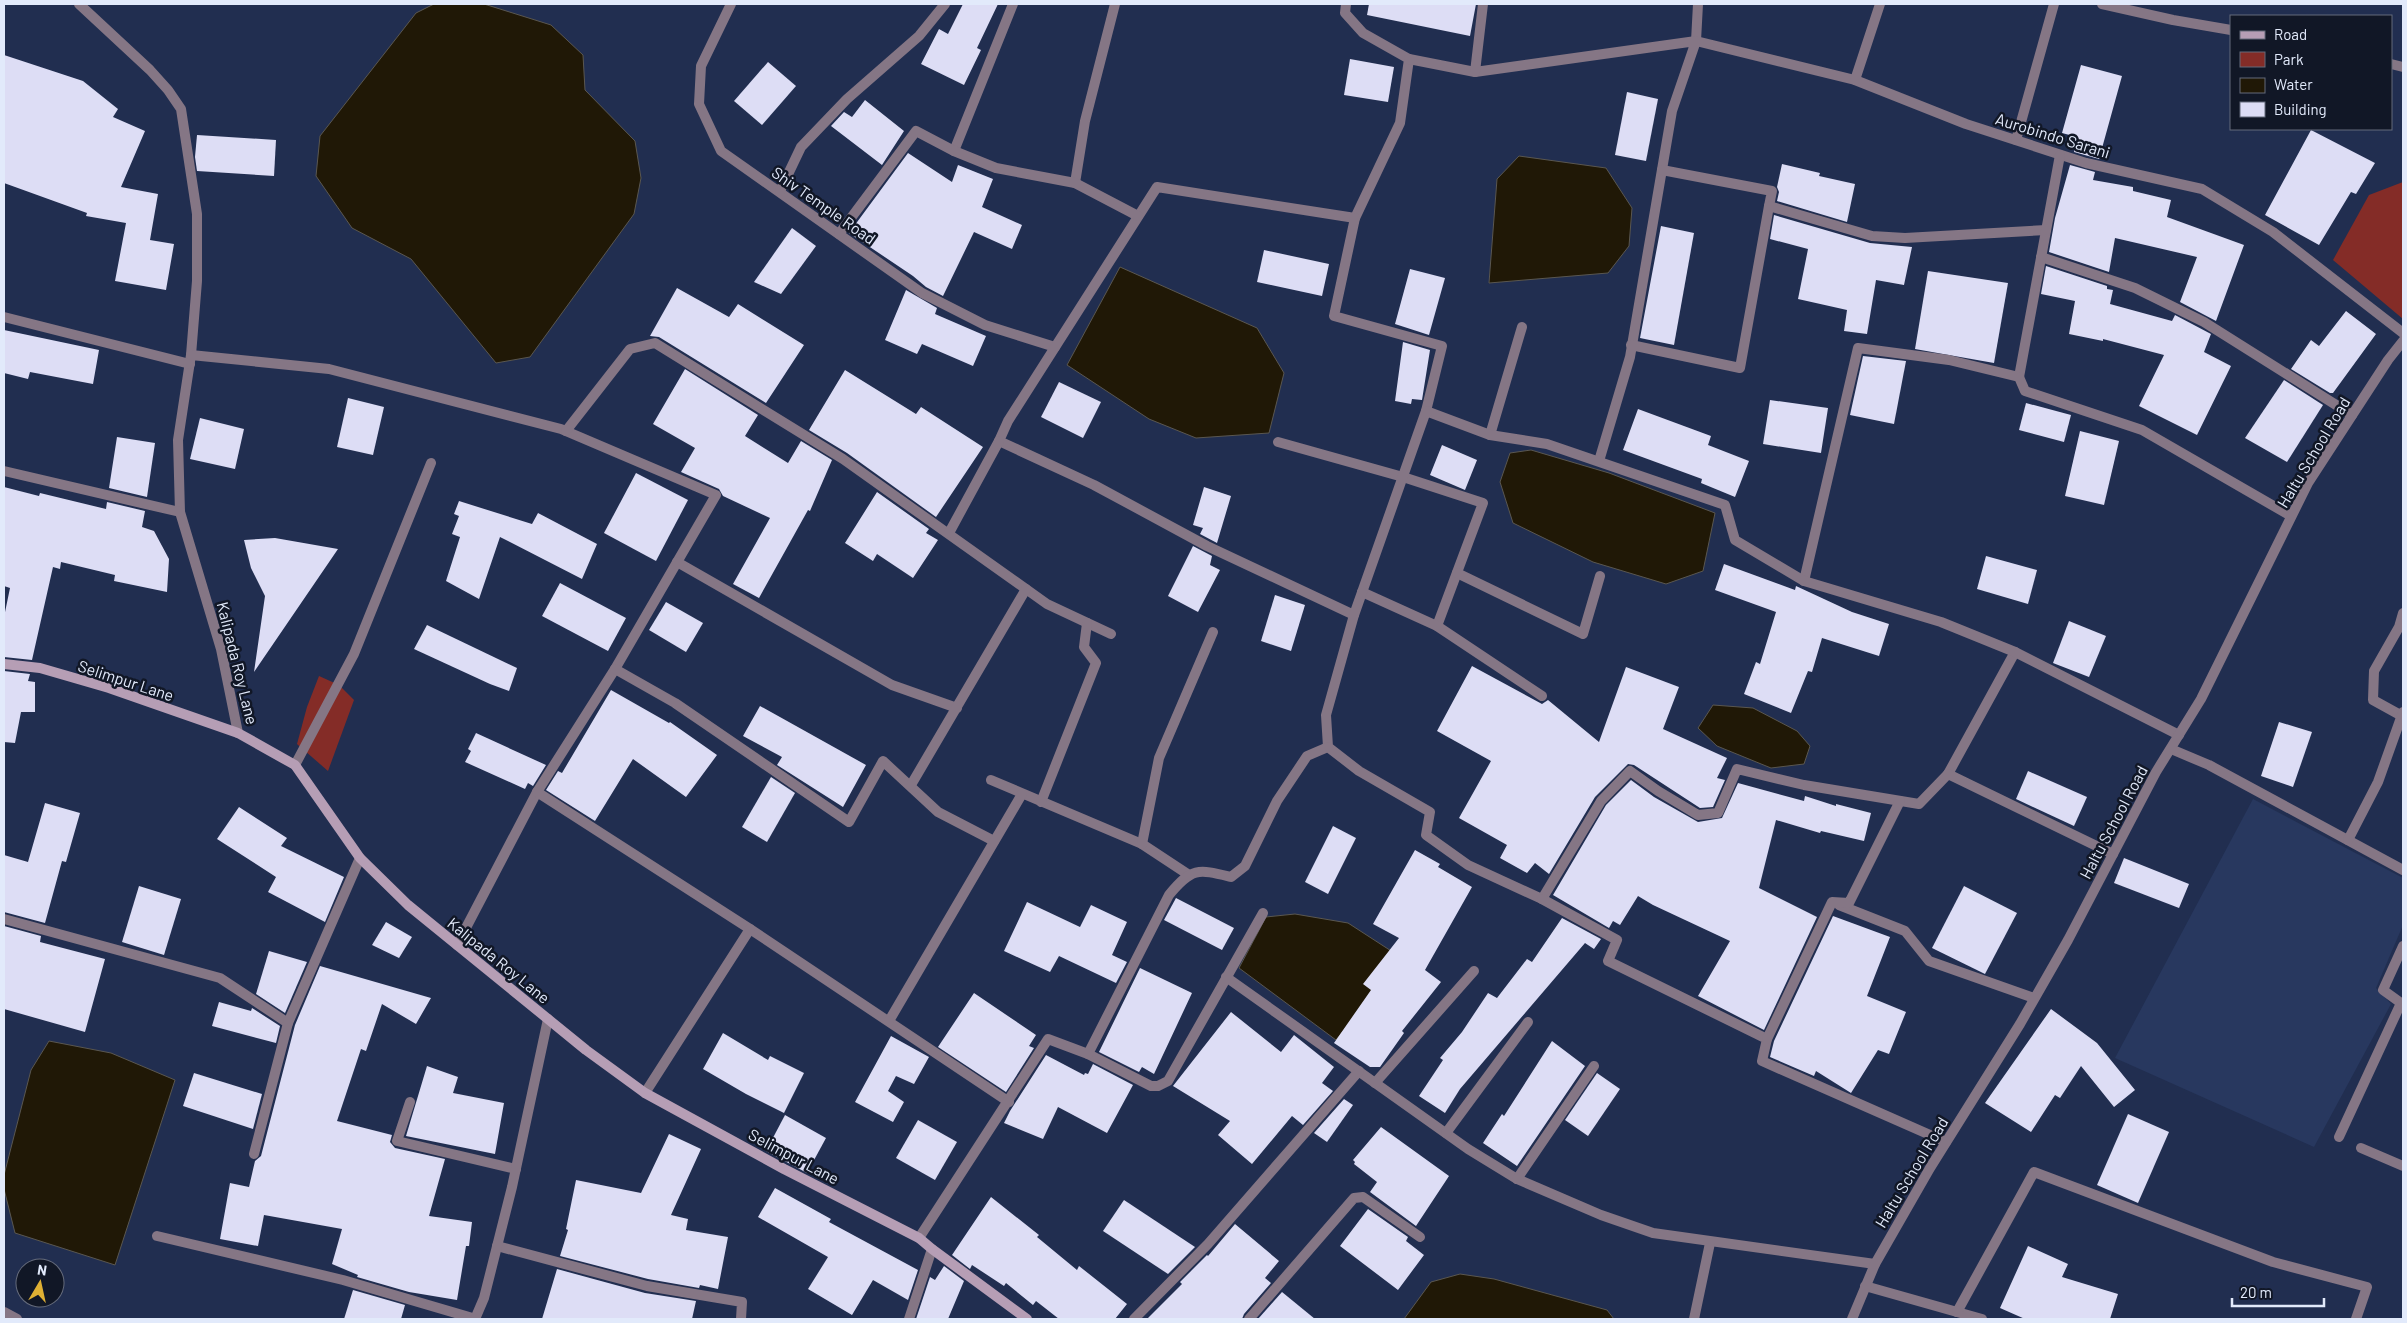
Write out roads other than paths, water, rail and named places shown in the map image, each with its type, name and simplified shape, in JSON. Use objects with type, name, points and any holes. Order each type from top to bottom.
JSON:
[{"type":"street","name":"Kalipada Roy Lane","points":[[79,4],[150,70],[168,90],[180,109],[197,214],[197,304],[178,440],[180,512],[221,649],[238,733],[295,765],[360,858],[408,905],[548,1019],[498,1246],[484,1298],[476,1319]]},
{"type":"street","name":"Shiv Temple Road","points":[[731,4],[701,66],[699,104],[721,151],[922,293],[986,325],[1055,346]]},
{"type":"street","points":[[780,191],[800,147],[847,99],[919,36],[945,4]]},
{"type":"street","points":[[954,151],[1013,4]]},
{"type":"street","points":[[1075,183],[1085,121],[1115,4]]},
{"type":"street","points":[[1346,4],[1345,13],[1363,33],[1409,59],[1474,72],[1696,41]]},
{"type":"street","points":[[1474,72],[1483,4]]},
{"type":"street","points":[[1599,461],[1631,345],[1672,111],[1696,41],[1698,4]]},
{"type":"street","points":[[1855,80],[1880,4]]},
{"type":"street","points":[[2016,140],[2054,4]]},
{"type":"street","points":[[2102,4],[2173,20],[2230,30]]},
{"type":"street","name":"Aurobindo Sarani","points":[[1696,41],[1855,80],[1966,124],[2086,163],[2202,189],[2273,232],[2403,333]]},
{"type":"street","points":[[1409,59],[1400,122],[1355,218],[1334,316],[1442,346],[1426,411],[1354,614],[1326,715],[1328,747],[1359,771],[1430,812],[1426,835],[1468,865],[1542,899],[1617,940],[1608,961],[1767,1039]]},
{"type":"street","points":[[839,234],[916,131],[954,151],[996,168],[1075,183],[1138,216]]},
{"type":"street","points":[[2060,154],[2019,377],[2024,391],[2142,430],[2291,516]]},
{"type":"street","points":[[1631,345],[1740,368],[1772,191],[1662,170]]},
{"type":"street","points":[[949,533],[1008,421],[1157,187],[1355,218]]},
{"type":"street","points":[[1769,206],[1880,236],[1905,238],[2046,230]]},
{"type":"street","points":[[2041,257],[2135,288],[2204,322],[2352,415]]},
{"type":"street","points":[[4,317],[190,359],[329,369],[566,431],[716,495],[615,669],[537,792],[457,945]]},
{"type":"street","points":[[1490,435],[1522,327]]},
{"type":"street","name":"Haltu School Road","points":[[1852,1319],[1875,1264],[2068,940],[2156,772],[2202,698],[2308,483],[2388,360],[2403,341]]},
{"type":"street","points":[[566,431],[630,349],[655,343],[843,459],[1047,604],[1111,634]]},
{"type":"street","points":[[1804,581],[1858,348],[1949,360],[2019,377]]},
{"type":"street","points":[[1426,411],[1490,435],[1548,444],[1725,505],[1735,540],[1804,581],[1941,622],[2015,652],[2179,735]]},
{"type":"street","points":[[999,441],[1094,485],[1207,546],[1354,614]]},
{"type":"street","points":[[1278,442],[1403,477],[1483,503],[1437,626]]},
{"type":"street","points":[[295,765],[354,654],[431,463]]},
{"type":"street","points":[[4,471],[180,512]]},
{"type":"street","points":[[677,562],[892,685],[957,708]]},
{"type":"street","points":[[1457,573],[1583,634],[1600,576]]},
{"type":"street","points":[[911,785],[1026,589]]},
{"type":"street","points":[[1362,592],[1437,626],[1542,696]]},
{"type":"street","points":[[2348,840],[2378,782],[2402,714],[2373,700],[2374,671],[2399,627],[2403,613]]},
{"type":"street","points":[[1041,802],[1096,663],[1084,647],[1088,623]]},
{"type":"street","points":[[1142,844],[1159,758],[1213,632]]},
{"type":"street","points":[[1542,899],[1602,801],[1630,771],[1658,791],[1698,815],[1718,813],[1738,769],[1804,785],[1919,804],[1948,774],[2015,652]]},
{"type":"street","name":"Selimpur Lane","points":[[4,664],[40,668],[109,688],[238,733]]},
{"type":"street","points":[[615,669],[675,703],[849,822],[883,760],[938,812],[994,841]]},
{"type":"street","points":[[1088,1054],[1169,895],[1183,878],[1189,875],[1203,870],[1231,877],[1245,866],[1277,801],[1307,756],[1328,747]]},
{"type":"street","points":[[2171,749],[2209,765],[2403,870]]},
{"type":"street","points":[[1948,774],[2113,854]]},
{"type":"street","points":[[991,780],[1142,844],[1189,875]]},
{"type":"street","points":[[537,792],[750,929],[1009,1102]]},
{"type":"street","points":[[889,1021],[1022,794]]},
{"type":"street","points":[[1832,902],[1849,903],[1900,801]]},
{"type":"street","points":[[254,1154],[288,1023],[360,858]]},
{"type":"street","points":[[1832,902],[1905,931],[1929,961],[2034,998]]},
{"type":"street","points":[[1832,902],[1767,1039],[1762,1061],[1946,1142]]},
{"type":"street","points":[[919,1238],[1009,1102],[1048,1039],[1088,1054],[1151,1086],[1163,1084],[1171,1075],[1263,914]]},
{"type":"street","points":[[4,919],[220,978],[288,1023]]},
{"type":"street","points":[[645,1093],[750,929]]},
{"type":"street","points":[[2339,1137],[2401,1002],[2383,990],[2403,946]]},
{"type":"street","points":[[1376,1083],[1474,971]]},
{"type":"street","points":[[1226,977],[1446,1133],[1517,1179],[1601,1214],[1653,1233],[1710,1243],[1875,1264]]},
{"type":"street","name":"Selimpur Lane","points":[[548,1019],[586,1050],[645,1093],[784,1169],[919,1238],[1027,1319]]},
{"type":"street","points":[[1446,1133],[1528,1022]]},
{"type":"street","points":[[1517,1179],[1594,1066]]},
{"type":"street","points":[[1134,1319],[1208,1244],[1359,1071]]},
{"type":"street","points":[[410,1102],[397,1141],[516,1168]]},
{"type":"street","points":[[2361,1148],[2403,1166]]},
{"type":"street","points":[[1958,1312],[2034,1172],[2273,1262],[2367,1287],[2356,1319]]},
{"type":"street","points":[[1249,1319],[1354,1198],[1363,1197],[1420,1237]]},
{"type":"street","points":[[158,1236],[344,1280],[476,1319]]},
{"type":"street","points":[[1694,1319],[1710,1243]]},
{"type":"street","points":[[498,1246],[647,1286],[742,1302],[741,1319]]},
{"type":"street","points":[[909,1319],[932,1249]]},
{"type":"street","points":[[1865,1286],[1982,1319]]},
{"type":"street","points":[[4,1312],[17,1319]]},
{"type":"water","points":[[434,4],[484,4],[551,25],[583,55],[585,90],[635,141],[641,178],[634,214],[530,357],[496,363],[411,259],[352,228],[316,176],[320,136],[416,13]]},
{"type":"water","points":[[1519,156],[1606,168],[1632,208],[1629,246],[1608,273],[1489,283],[1497,179]]},
{"type":"water","points":[[1120,267],[1257,328],[1284,373],[1269,433],[1196,438],[1149,419],[1067,365]]},
{"type":"water","points":[[1531,450],[1609,473],[1715,513],[1703,571],[1666,584],[1593,562],[1513,523],[1500,482],[1510,453]]},
{"type":"water","points":[[1713,705],[1753,708],[1797,731],[1810,746],[1804,764],[1771,768],[1717,746],[1698,728]]},
{"type":"water","points":[[1295,914],[1348,923],[1402,958],[1336,1040],[1239,968],[1266,917]]},
{"type":"water","points":[[49,1041],[111,1053],[175,1080],[115,1265],[15,1233],[4,1189],[4,1175],[31,1070]]},
{"type":"water","points":[[1460,1274],[1494,1279],[1607,1310],[1614,1319],[1404,1319],[1431,1282]]}]
